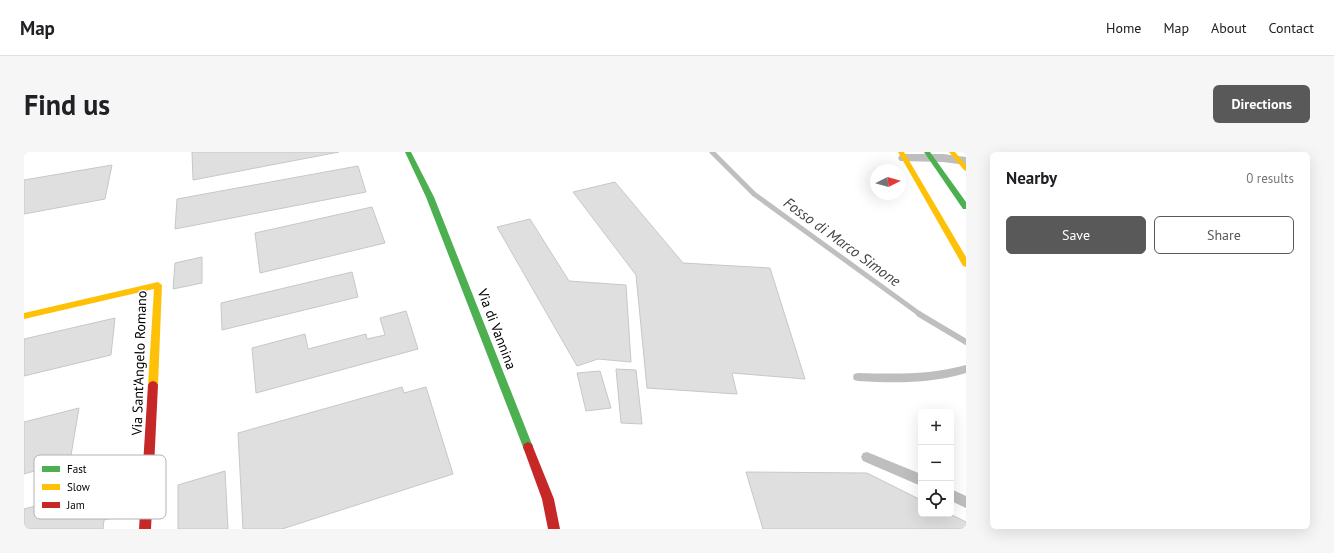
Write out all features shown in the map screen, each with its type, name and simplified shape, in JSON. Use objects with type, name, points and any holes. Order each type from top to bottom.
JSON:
[{"type":"street","name":"Via di Vannina","points":[[408,152],[430,197],[541,480],[553,524]]},
{"type":"street","points":[[903,155],[929,155],[960,160]]},
{"type":"street","points":[[903,155],[966,264]]},
{"type":"street","points":[[929,155],[966,207]]},
{"type":"street","name":"Via Sant'Angelo Romano","points":[[24,316],[158,285],[149,455]]},
{"type":"street","name":"Via Sant'Angelo Romano","points":[[145,529],[146,519]]},
{"type":"lane","points":[[858,377],[901,380],[929,378],[966,369]]},
{"type":"lane","points":[[866,457],[918,478]]},
{"type":"lane","points":[[954,496],[966,502]]},
{"type":"building","points":[[192,152],[339,152],[193,180]]},
{"type":"building","points":[[112,165],[105,199],[24,214],[24,180]]},
{"type":"building","points":[[358,166],[366,192],[175,229],[177,199]]},
{"type":"building","points":[[615,182],[683,263],[770,268],[805,379],[732,373],[737,394],[647,388],[636,275],[573,192]]},
{"type":"building","points":[[372,207],[385,243],[260,273],[255,233]]},
{"type":"building","points":[[530,219],[569,281],[626,285],[631,362],[598,359],[577,366],[497,227]]},
{"type":"building","points":[[202,257],[202,283],[173,289],[175,263]]},
{"type":"building","points":[[352,272],[358,297],[222,330],[221,303]]},
{"type":"building","points":[[406,311],[418,349],[256,393],[252,348],[305,334],[308,349],[366,334],[367,339],[385,335],[380,318]]},
{"type":"building","points":[[115,318],[111,355],[24,376],[24,339]]},
{"type":"building","points":[[616,369],[636,370],[642,424],[621,423]]},
{"type":"building","points":[[600,371],[611,408],[586,411],[577,373]]},
{"type":"building","points":[[402,387],[404,393],[426,387],[453,474],[282,529],[243,529],[238,433]]},
{"type":"building","points":[[79,408],[71,455],[34,455],[34,471],[24,474],[24,422]]},
{"type":"building","points":[[225,471],[228,529],[178,529],[178,485]]},
{"type":"building","points":[[746,472],[867,473],[918,498],[918,517],[954,516],[966,522],[966,529],[763,529]]},
{"type":"building","points":[[34,506],[34,519],[108,519],[104,520],[103,529],[24,529],[24,509]]},
{"type":"waterway","name":"Fosso di Marco Simone","points":[[712,152],[754,194],[921,315]]},
{"type":"waterway","name":"Fosso di Marco Simone","points":[[919,314],[966,342]]},
{"type":"traffic: fast","points":[[408,152],[430,197],[528,447]]},
{"type":"traffic: fast","points":[[927,152],[966,207]]},
{"type":"traffic: slow","points":[[901,152],[966,264]]},
{"type":"traffic: slow","points":[[952,152],[966,169]]},
{"type":"traffic: slow","points":[[24,316],[158,285],[153,385]]},
{"type":"traffic: jam","points":[[149,455],[153,385]]},
{"type":"traffic: jam","points":[[528,447],[548,499],[554,529]]},
{"type":"traffic: jam","points":[[145,529],[146,519]]}]
